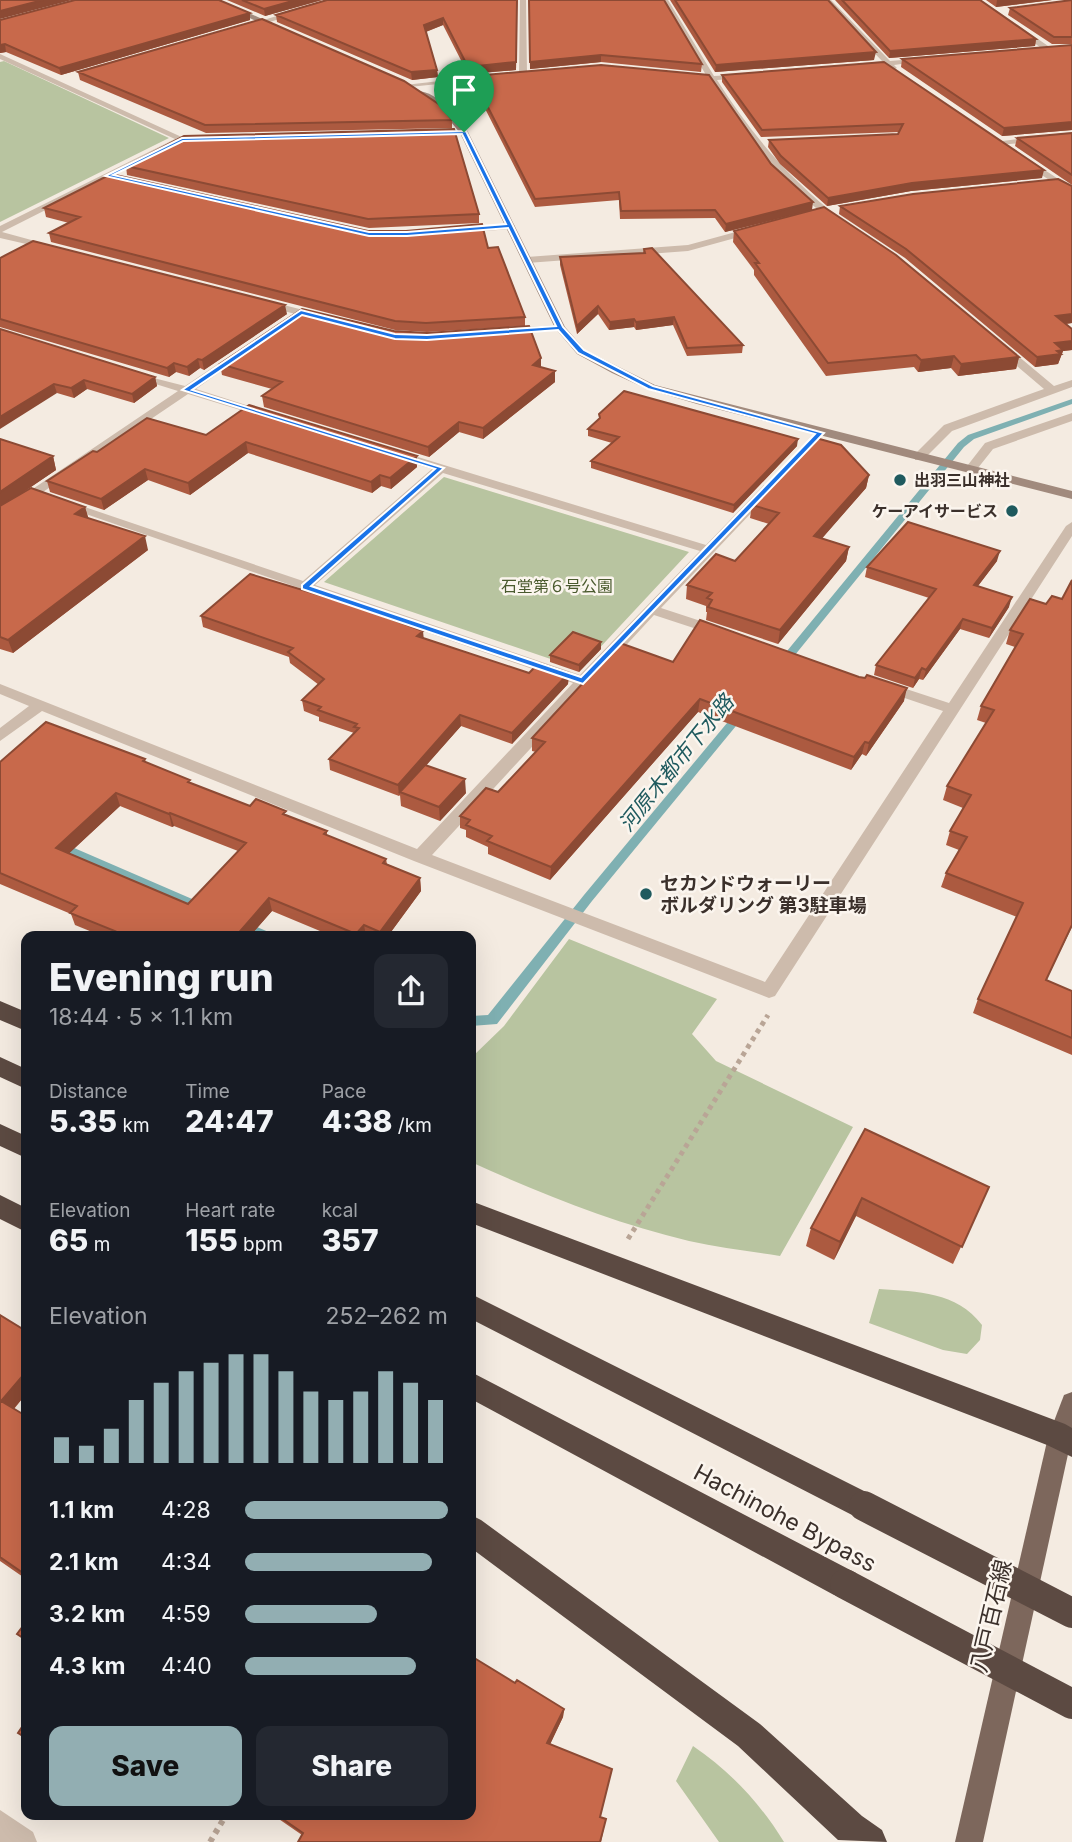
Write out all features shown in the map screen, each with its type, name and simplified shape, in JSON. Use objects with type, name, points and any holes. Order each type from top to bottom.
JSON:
[{"type":"highway","points":[[0,1010],[21,1020]]},
{"type":"highway","points":[[0,1066],[21,1077]]},
{"type":"highway","points":[[0,1134],[21,1145]]},
{"type":"highway","points":[[0,1206],[21,1218]]},
{"type":"highway","points":[[476,1214],[708,1300],[1066,1440]]},
{"type":"highway","points":[[476,1309],[1072,1613]]},
{"type":"highway","name":"Hachinohe Bypass","points":[[476,1388],[1072,1704]]},
{"type":"highway","points":[[476,1534],[749,1735],[850,1828],[870,1842]]},
{"type":"main road","name":"八戸百石線","points":[[969,1842],[1066,1440],[1072,1403]]},
{"type":"street","points":[[214,0],[287,32]]},
{"type":"street","points":[[239,29],[339,0]]},
{"type":"street","points":[[523,0],[523,74]]},
{"type":"street","points":[[665,0],[712,78],[775,168],[824,212],[845,226]]},
{"type":"street","points":[[827,0],[886,64],[897,71]]},
{"type":"street","points":[[976,0],[1050,50]]},
{"type":"street","points":[[995,12],[1008,10]]},
{"type":"street","points":[[1036,51],[1061,49]]},
{"type":"street","points":[[0,56],[182,139],[195,139]]},
{"type":"street","points":[[859,66],[941,59]]},
{"type":"street","points":[[405,83],[536,73]]},
{"type":"street","points":[[684,76],[712,78],[752,75]]},
{"type":"street","points":[[56,82],[69,78]]},
{"type":"street","points":[[405,83],[445,109],[464,132],[560,328],[581,352],[651,387],[816,437],[919,457],[1072,495]]},
{"type":"street","points":[[450,133],[464,132]]},
{"type":"street","points":[[988,134],[1009,149]]},
{"type":"street","points":[[999,142],[1072,135]]},
{"type":"street","points":[[0,232],[182,139]]},
{"type":"street","points":[[756,143],[769,142]]},
{"type":"street","points":[[1019,155],[1072,192]]},
{"type":"street","points":[[108,176],[121,179]]},
{"type":"street","points":[[1034,184],[1058,182]]},
{"type":"street","points":[[811,215],[836,210]]},
{"type":"street","points":[[457,230],[510,226]]},
{"type":"street","points":[[527,260],[688,248],[762,228]]},
{"type":"street","points":[[0,232],[65,251]]},
{"type":"street","points":[[248,299],[328,319]]},
{"type":"street","points":[[289,320],[301,312]]},
{"type":"street","points":[[491,333],[560,328]]},
{"type":"street","points":[[990,339],[1052,390]]},
{"type":"street","points":[[0,517],[255,344]]},
{"type":"street","points":[[121,370],[275,418]]},
{"type":"street","points":[[919,457],[948,428],[1072,383]]},
{"type":"street","points":[[970,470],[989,446],[1072,416]]},
{"type":"street","points":[[377,449],[709,550]]},
{"type":"street","points":[[305,587],[440,468]]},
{"type":"street","points":[[420,858],[583,681],[775,481]]},
{"type":"street","points":[[34,494],[583,681]]},
{"type":"street","points":[[0,689],[420,858],[769,991],[1072,526]]},
{"type":"street","points":[[653,610],[731,636]]},
{"type":"street","points":[[874,683],[952,709]]},
{"type":"street","points":[[0,736],[40,705]]},
{"type":"street","points":[[0,1824],[23,1842]]},
{"type":"path","points":[[627,1240],[770,1013]]},
{"type":"path","points":[[209,1842],[223,1820]]},
{"type":"green space","points":[[4,61],[169,138],[0,222],[0,62]]},
{"type":"green space","name":"石堂第６号公園","points":[[444,477],[689,552],[580,669],[324,582]]},
{"type":"green space","points":[[569,939],[717,999],[692,1034],[716,1061],[853,1127],[780,1256],[700,1243],[633,1226],[551,1196],[476,1164],[476,1053],[504,1026]]},
{"type":"green space","points":[[879,1289],[935,1295],[960,1305],[982,1325],[980,1340],[967,1354],[943,1350],[869,1323]]},
{"type":"green space","points":[[693,1746],[720,1766],[744,1789],[784,1842],[719,1842],[676,1781]]},
{"type":"building","points":[[0,0],[43,0],[0,11]]},
{"type":"building","points":[[75,0],[219,0],[250,13],[59,68],[5,44],[0,45],[0,20]]},
{"type":"building","points":[[242,0],[296,0],[264,9]]},
{"type":"building","points":[[327,0],[517,0],[516,62],[468,67],[443,18],[424,25],[437,70],[411,72],[276,15]]},
{"type":"building","points":[[529,0],[664,0],[702,64],[601,55],[530,62]]},
{"type":"building","points":[[675,0],[828,0],[876,52],[716,65]]},
{"type":"building","points":[[842,0],[980,0],[1036,39],[890,51]]},
{"type":"building","points":[[1072,0],[1072,37],[1054,37],[1010,8]]},
{"type":"building","points":[[262,19],[404,81],[440,105],[452,120],[205,125],[78,72]]},
{"type":"building","points":[[1072,45],[1072,122],[1004,128],[902,59]]},
{"type":"building","points":[[884,62],[1044,170],[912,183],[828,198],[781,156],[769,140],[898,134],[903,124],[762,130],[722,75]]},
{"type":"building","points":[[601,65],[709,75],[771,164],[813,202],[726,224],[715,210],[621,211],[619,192],[535,199],[472,76]]},
{"type":"building","points":[[454,129],[479,214],[368,219],[126,166],[184,136]]},
{"type":"building","points":[[1072,133],[1072,175],[1017,138]]},
{"type":"building","points":[[111,174],[368,231],[406,231],[482,224],[488,248],[498,247],[525,317],[426,323],[395,321],[49,233],[80,217],[44,208]]},
{"type":"building","points":[[1058,179],[1072,186],[1072,314],[1056,316],[1072,329],[1072,341],[1055,343],[1063,350],[1057,351],[1061,354],[1037,357],[906,249],[840,206],[913,194]]},
{"type":"building","points":[[824,207],[896,255],[1019,357],[961,364],[954,356],[921,360],[916,355],[828,363],[734,231]]},
{"type":"building","points":[[33,241],[285,305],[202,360],[198,359],[187,367],[174,363],[167,368],[0,319],[0,258]]},
{"type":"building","points":[[652,248],[743,345],[687,348],[674,317],[610,322],[598,306],[577,326],[560,257],[645,253],[644,249]]},
{"type":"building","points":[[302,309],[394,331],[427,333],[529,326],[541,358],[533,365],[555,371],[483,428],[459,422],[428,447],[262,396],[282,382],[220,364]]},
{"type":"building","points":[[0,329],[155,377],[132,394],[84,380],[71,388],[54,384],[0,417]]},
{"type":"building","points":[[624,391],[798,439],[734,505],[591,461],[619,437],[588,429],[600,418],[599,414]]},
{"type":"building","points":[[249,405],[417,456],[390,478],[380,475],[371,482],[246,442],[188,483],[145,469],[101,499],[47,481],[93,451],[97,452],[147,418],[206,435]]},
{"type":"building","points":[[816,438],[841,445],[869,475],[814,536],[849,547],[780,630],[708,607],[712,600],[707,598],[712,593],[687,585],[716,554],[735,561],[779,513],[752,505]]},
{"type":"building","points":[[0,439],[53,456],[0,492]]},
{"type":"building","points":[[31,488],[85,507],[75,514],[145,536],[8,640],[0,637],[0,506]]},
{"type":"building","points":[[908,522],[1000,551],[974,585],[1012,597],[992,628],[963,619],[926,670],[922,668],[915,678],[876,665],[936,589],[867,567]]},
{"type":"building","points":[[250,574],[362,608],[423,631],[417,636],[529,673],[539,663],[569,673],[512,733],[460,715],[398,785],[329,759],[359,728],[354,727],[357,724],[318,710],[321,707],[302,700],[324,679],[288,652],[293,648],[201,616]]},
{"type":"building","points":[[1072,580],[1072,925],[1046,980],[1072,991],[1072,1038],[978,999],[1023,903],[946,873],[967,837],[950,831],[971,795],[947,786],[994,710],[981,706],[1023,634],[1010,630],[1030,599],[1046,604],[1052,596],[1062,599]]},
{"type":"building","points":[[700,620],[859,677],[865,678],[867,675],[907,688],[869,743],[865,742],[854,757],[700,699],[551,867],[487,841],[492,836],[466,825],[470,820],[460,816],[486,788],[498,792],[545,742],[532,738],[620,643],[673,662]]},
{"type":"building","points":[[573,632],[601,642],[579,665],[550,655]]},
{"type":"building","points":[[46,722],[145,759],[143,761],[190,780],[188,782],[250,806],[256,799],[286,811],[283,814],[327,831],[324,834],[386,859],[383,863],[420,878],[381,931],[364,925],[359,931],[349,931],[269,898],[240,931],[115,931],[70,913],[77,906],[0,873],[0,762]],"holes":[[[116,793],[246,843],[188,904],[56,848]]]},
{"type":"building","points":[[425,765],[465,779],[439,807],[400,792]]},
{"type":"building","points":[[865,1129],[989,1187],[962,1247],[862,1198],[840,1242],[811,1228]]},
{"type":"building","points":[[0,1315],[21,1328],[21,1378],[1,1401],[21,1413],[21,1572],[0,1557]]},
{"type":"building","points":[[476,1659],[564,1709],[547,1743],[612,1769],[600,1817],[606,1819],[600,1842],[298,1842],[303,1833],[284,1820],[476,1820]]},
{"type":"waterway","name":"河原木都市下水路","points":[[782,664],[961,445],[971,437],[1072,401]]},
{"type":"waterway","name":"河原木都市下水路","points":[[476,1021],[492,1020],[588,898],[741,713]]},
{"type":"waterway","name":"河原木都市下水路","points":[[58,845],[202,908]]},
{"type":"waterway","name":"河原木都市下水路","points":[[241,925],[255,931]]},
{"type":"place","name":"出羽三山神社","points":[[900,480]]},
{"type":"place","name":"ケーアイサービス","points":[[1012,511]]},
{"type":"place","name":"セカンドウォーリー ボルダリング 第3駐車場","points":[[646,894]]},
{"type":"route","points":[[464,132],[182,139],[108,176],[369,234],[407,234],[510,226],[560,328],[427,338],[395,337],[301,312],[186,390],[440,468],[305,587],[583,681],[820,433],[651,387],[581,352],[560,328],[464,132]]}]
